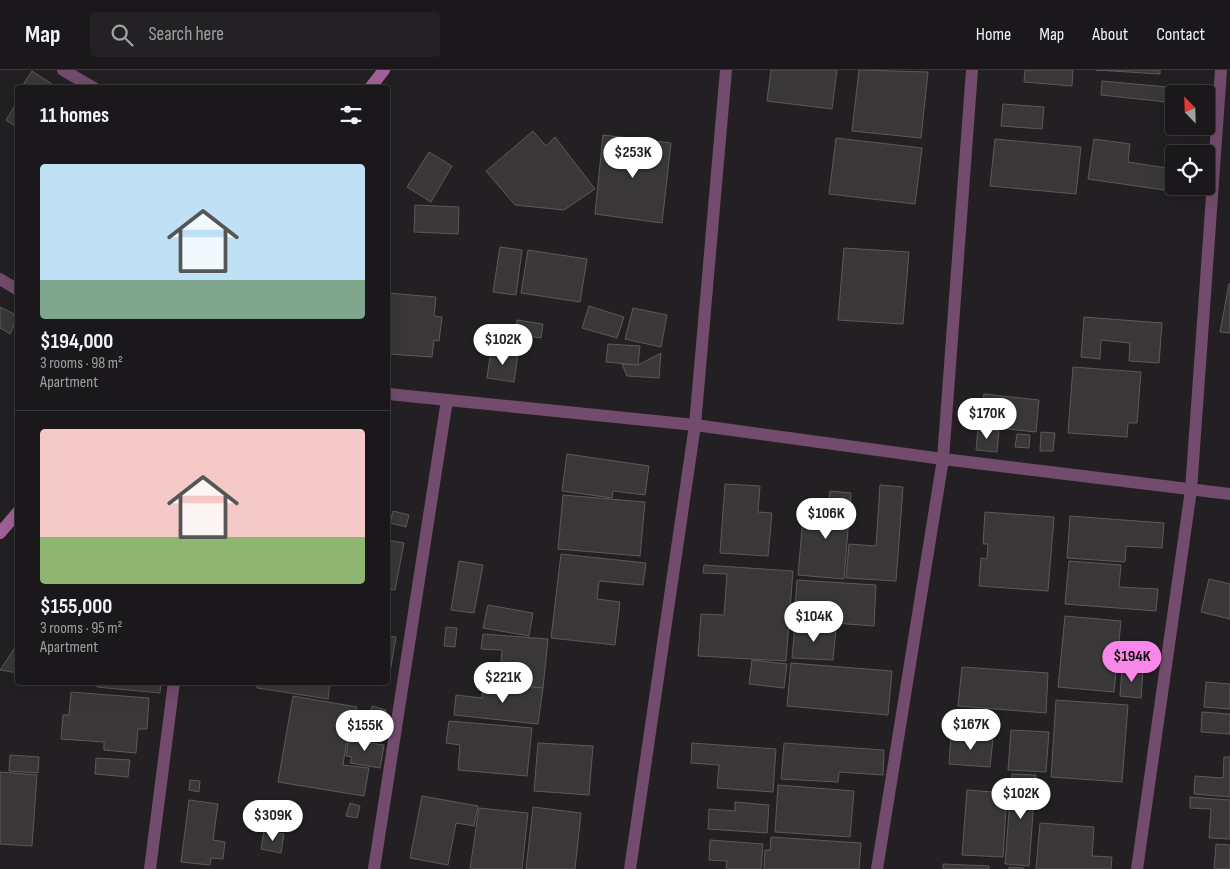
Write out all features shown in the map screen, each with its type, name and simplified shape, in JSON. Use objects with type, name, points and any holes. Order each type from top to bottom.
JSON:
[{"type":"main road","points":[[372,85],[384,70]]},
{"type":"main road","points":[[0,533],[15,516]]},
{"type":"street","points":[[63,70],[89,85]]},
{"type":"street","points":[[630,869],[695,425],[726,70]]},
{"type":"street","points":[[877,869],[943,460],[972,70]]},
{"type":"street","points":[[1137,869],[1191,490],[1221,70]]},
{"type":"street","points":[[0,279],[15,288]]},
{"type":"street","points":[[390,394],[695,425],[943,460],[1230,494]]},
{"type":"street","points":[[374,869],[447,400]]},
{"type":"street","points":[[150,869],[174,685]]},
{"type":"building","points":[[771,70],[837,70],[832,109],[767,101]]},
{"type":"building","points":[[859,70],[928,72],[921,138],[852,131]]},
{"type":"building","points":[[1025,70],[1073,70],[1072,86],[1024,82]]},
{"type":"building","points":[[1096,70],[1160,70],[1160,74]]},
{"type":"building","points":[[32,71],[52,84],[51,85],[23,85]]},
{"type":"building","points":[[1102,81],[1165,87],[1165,102],[1101,95]]},
{"type":"building","points":[[1003,104],[1044,107],[1042,129],[1001,126]]},
{"type":"building","points":[[14,107],[15,126],[6,120]]},
{"type":"building","points":[[533,131],[546,146],[555,137],[595,189],[564,210],[515,205],[486,171]]},
{"type":"building","points":[[603,135],[671,143],[662,223],[595,214]]},
{"type":"building","points":[[836,138],[922,148],[915,204],[829,194]]},
{"type":"building","points":[[995,139],[1081,147],[1076,194],[990,186]]},
{"type":"building","points":[[1094,139],[1130,144],[1128,162],[1165,168],[1165,190],[1088,179]]},
{"type":"building","points":[[429,152],[452,166],[431,202],[407,187]]},
{"type":"building","points":[[415,205],[459,207],[458,234],[414,232]]},
{"type":"building","points":[[500,247],[522,250],[516,295],[493,292]]},
{"type":"building","points":[[844,248],[909,252],[903,324],[838,320]]},
{"type":"building","points":[[528,250],[587,259],[580,302],[521,293]]},
{"type":"building","points":[[1230,284],[1230,333],[1220,332]]},
{"type":"building","points":[[390,293],[436,297],[434,316],[442,317],[439,341],[434,340],[432,357],[390,354]]},
{"type":"building","points":[[589,306],[624,317],[617,338],[582,328]]},
{"type":"building","points":[[0,307],[15,314],[15,323],[10,334],[0,328]]},
{"type":"building","points":[[633,308],[667,315],[661,347],[625,339]]},
{"type":"building","points":[[1084,317],[1162,323],[1159,363],[1129,361],[1130,343],[1101,340],[1100,359],[1081,357]]},
{"type":"building","points":[[517,320],[543,324],[541,338],[514,334]]},
{"type":"building","points":[[608,344],[640,346],[638,365],[606,362]]},
{"type":"building","points":[[491,350],[518,354],[514,382],[487,378]]},
{"type":"building","points":[[661,353],[659,378],[627,376],[622,364],[638,365]]},
{"type":"building","points":[[1073,367],[1141,372],[1137,423],[1128,423],[1127,437],[1068,433]]},
{"type":"building","points":[[984,394],[1039,400],[1036,432],[980,426]]},
{"type":"building","points":[[978,428],[999,431],[997,452],[976,450]]},
{"type":"building","points":[[1041,432],[1055,433],[1053,451],[1040,451]]},
{"type":"building","points":[[1017,434],[1030,435],[1029,448],[1015,447]]},
{"type":"building","points":[[567,454],[649,466],[645,495],[613,491],[612,498],[562,491]]},
{"type":"building","points":[[725,484],[760,486],[758,512],[772,513],[768,556],[720,553]]},
{"type":"building","points":[[880,485],[903,487],[896,581],[846,578],[849,544],[876,546]]},
{"type":"building","points":[[830,491],[851,493],[844,579],[798,575],[803,517],[827,519]]},
{"type":"building","points":[[563,495],[645,502],[640,556],[558,549]]},
{"type":"building","points":[[393,511],[409,515],[406,527],[390,523]]},
{"type":"building","points":[[985,512],[1054,517],[1048,591],[979,586],[981,558],[987,559],[988,544],[983,544]]},
{"type":"building","points":[[1070,516],[1164,523],[1162,548],[1126,546],[1125,562],[1067,558]]},
{"type":"building","points":[[390,540],[404,543],[395,590],[390,589]]},
{"type":"building","points":[[561,554],[646,563],[643,585],[599,581],[597,599],[620,602],[615,645],[551,638]]},
{"type":"building","points":[[459,561],[483,565],[474,613],[451,610]]},
{"type":"building","points":[[1069,561],[1121,565],[1119,587],[1158,589],[1156,611],[1065,604]]},
{"type":"building","points":[[704,565],[793,571],[786,661],[698,656],[701,614],[724,615],[727,574],[703,573]]},
{"type":"building","points":[[1209,579],[1230,584],[1230,619],[1201,612]]},
{"type":"building","points":[[797,580],[876,585],[874,626],[794,620]]},
{"type":"building","points":[[488,605],[533,613],[529,636],[483,628]]},
{"type":"building","points":[[1065,616],[1121,621],[1114,692],[1058,687]]},
{"type":"building","points":[[795,626],[836,628],[833,660],[792,658]]},
{"type":"building","points":[[446,627],[457,628],[455,647],[444,646]]},
{"type":"building","points":[[483,634],[548,639],[543,688],[499,684],[502,650],[481,649]]},
{"type":"building","points":[[390,636],[396,637],[390,672]]},
{"type":"building","points":[[14,649],[15,649],[15,672],[0,670]]},
{"type":"building","points":[[752,660],[787,664],[784,688],[749,684]]},
{"type":"building","points":[[791,663],[892,671],[888,715],[787,706]]},
{"type":"building","points":[[962,667],[1048,673],[1046,713],[958,706]]},
{"type":"building","points":[[1122,669],[1143,670],[1141,698],[1120,696]]},
{"type":"building","points":[[484,682],[543,688],[538,724],[454,715],[456,695],[482,698]]},
{"type":"building","points":[[1206,682],[1230,684],[1230,709],[1204,707]]},
{"type":"building","points":[[97,685],[161,685],[160,693],[97,687]]},
{"type":"building","points":[[258,685],[330,685],[328,699],[257,688]]},
{"type":"building","points":[[71,692],[149,698],[147,729],[138,729],[136,753],[104,750],[104,742],[61,739],[63,715],[69,715]]},
{"type":"building","points":[[293,696],[357,707],[354,725],[349,725],[343,765],[369,768],[364,796],[278,782]]},
{"type":"building","points":[[1056,700],[1128,705],[1122,782],[1051,777]]},
{"type":"building","points":[[372,706],[386,710],[383,723],[369,719]]},
{"type":"building","points":[[1202,712],[1230,714],[1230,734],[1201,732]]},
{"type":"building","points":[[449,721],[532,728],[527,776],[458,770],[460,745],[446,743]]},
{"type":"building","points":[[1011,730],[1049,732],[1046,772],[1008,770]]},
{"type":"building","points":[[349,736],[371,739],[370,743],[384,745],[380,768],[350,763],[352,757],[346,756]]},
{"type":"building","points":[[951,736],[993,739],[990,767],[949,764]]},
{"type":"building","points":[[538,743],[593,746],[589,795],[534,791]]},
{"type":"building","points":[[692,743],[776,749],[773,792],[717,788],[719,765],[691,763]]},
{"type":"building","points":[[784,743],[884,750],[883,775],[839,772],[838,782],[781,779]]},
{"type":"building","points":[[10,755],[39,757],[38,773],[9,771]]},
{"type":"building","points":[[1224,757],[1230,757],[1230,797],[1194,794],[1195,776],[1223,778]]},
{"type":"building","points":[[96,758],[130,760],[128,777],[95,774]]},
{"type":"building","points":[[0,772],[37,775],[32,846],[0,844]]},
{"type":"building","points":[[1012,774],[1036,775],[1029,866],[1005,864]]},
{"type":"building","points":[[190,780],[200,781],[199,792],[189,790]]},
{"type":"building","points":[[778,785],[854,791],[850,837],[775,832]]},
{"type":"building","points":[[967,790],[1007,793],[1003,857],[962,855]]},
{"type":"building","points":[[422,796],[478,806],[474,826],[456,823],[448,865],[410,858]]},
{"type":"building","points":[[1190,797],[1230,800],[1230,839],[1209,838],[1211,809],[1190,808]]},
{"type":"building","points":[[189,800],[218,804],[213,840],[225,842],[223,859],[211,858],[210,865],[181,862]]},
{"type":"building","points":[[735,802],[769,805],[767,833],[708,829],[709,809],[735,811]]},
{"type":"building","points":[[350,803],[360,806],[357,818],[346,816]]},
{"type":"building","points":[[533,807],[581,813],[575,869],[526,869]]},
{"type":"building","points":[[272,808],[288,811],[286,827],[270,824]]},
{"type":"building","points":[[479,808],[528,813],[522,869],[470,869]]},
{"type":"building","points":[[1040,823],[1094,827],[1092,856],[1112,857],[1111,869],[1036,869]]},
{"type":"building","points":[[264,831],[284,834],[281,853],[261,849]]},
{"type":"building","points":[[771,837],[861,843],[859,869],[764,869],[765,850],[770,850]]},
{"type":"building","points":[[710,840],[763,844],[761,869],[726,869],[727,861],[709,860]]},
{"type":"building","points":[[1216,844],[1230,845],[1230,869],[1214,869]]},
{"type":"building","points":[[943,864],[989,866],[989,869],[943,869]]},
{"type":"building","points":[[1009,867],[1024,868],[1024,869],[1009,869]]}]
